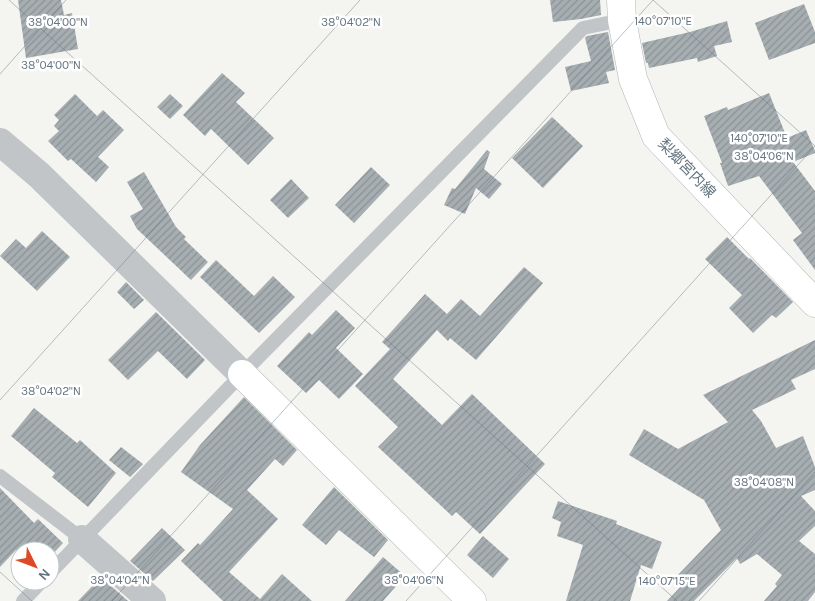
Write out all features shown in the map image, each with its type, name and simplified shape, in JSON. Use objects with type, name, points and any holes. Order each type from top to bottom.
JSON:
[{"type":"main road","name":"梨郷宮内線","points":[[621,10],[633,79],[656,136],[815,303]]},
{"type":"main road","points":[[242,374],[472,601]]},
{"type":"street","points":[[0,142],[39,175],[242,374]]},
{"type":"street","points":[[82,539],[152,601]]},
{"type":"lane","points":[[60,562],[242,374],[583,28],[621,10]]},
{"type":"lane","points":[[0,476],[82,539]]},
{"type":"lane","points":[[23,601],[32,591]]},
{"type":"building","points":[[18,0],[61,0],[64,15],[72,13],[78,49],[26,58]]},
{"type":"building","points":[[550,0],[600,0],[601,15],[553,22]]},
{"type":"building","points":[[804,4],[815,32],[815,43],[769,60],[755,23]]},
{"type":"building","points":[[727,21],[732,42],[714,46],[717,56],[698,62],[697,58],[649,68],[648,63],[646,63],[642,43]]},
{"type":"building","points":[[608,32],[615,70],[606,72],[609,83],[571,91],[565,67],[591,61],[585,38]]},
{"type":"building","points":[[222,73],[245,93],[236,102],[274,138],[248,165],[211,129],[205,136],[183,115]]},
{"type":"building","points":[[769,93],[787,138],[806,130],[815,151],[815,153],[793,162],[815,191],[815,270],[793,240],[802,233],[759,176],[728,186],[720,163],[722,163],[704,116],[727,107],[728,110]]},
{"type":"building","points":[[75,94],[97,116],[103,110],[124,130],[98,157],[109,167],[96,182],[71,159],[68,161],[48,141],[59,131],[54,126],[59,120],[54,115]]},
{"type":"building","points":[[170,94],[183,106],[170,119],[157,107]]},
{"type":"building","points":[[552,117],[583,146],[543,188],[512,158]]},
{"type":"building","points":[[487,150],[490,152],[484,169],[502,184],[489,199],[476,188],[465,214],[444,205],[452,188],[455,189]]},
{"type":"building","points":[[371,167],[390,185],[354,223],[335,205]]},
{"type":"building","points":[[144,172],[176,227],[186,237],[184,239],[208,262],[191,280],[137,229],[130,216],[143,209],[127,182]]},
{"type":"building","points":[[291,179],[309,198],[288,218],[270,200]]},
{"type":"building","points":[[42,231],[70,257],[37,291],[0,256],[16,239],[26,248]]},
{"type":"building","points":[[727,237],[793,302],[776,318],[772,315],[753,333],[729,308],[742,295],[705,259]]},
{"type":"building","points":[[216,260],[254,296],[273,276],[295,297],[259,333],[200,277]]},
{"type":"building","points":[[524,267],[543,283],[476,360],[450,338],[448,341],[437,330],[393,379],[442,425],[472,394],[545,464],[480,534],[456,512],[452,516],[378,447],[398,427],[355,386],[390,349],[382,342],[425,294],[447,314],[461,299],[480,316]]},
{"type":"building","points":[[126,282],[144,300],[134,309],[117,292]]},
{"type":"building","points":[[336,310],[355,328],[336,348],[363,374],[339,399],[319,380],[306,393],[277,366],[309,332],[312,335]]},
{"type":"building","points":[[156,312],[205,360],[187,379],[158,351],[128,380],[108,360]]},
{"type":"building","points":[[815,340],[815,369],[791,380],[796,389],[752,410],[761,421],[776,448],[803,436],[815,467],[815,490],[801,496],[815,511],[815,526],[799,541],[815,554],[815,592],[808,601],[764,601],[777,586],[775,584],[782,575],[757,554],[740,564],[737,558],[694,601],[667,601],[685,582],[675,578],[721,530],[704,500],[629,455],[644,429],[678,449],[728,422],[703,395]]},
{"type":"building","points":[[244,397],[297,450],[283,466],[275,459],[247,490],[278,519],[229,572],[260,599],[282,574],[312,601],[223,601],[181,561],[198,543],[200,545],[233,509],[181,472],[200,445]]},
{"type":"building","points":[[34,408],[77,443],[80,440],[116,473],[88,507],[52,477],[55,473],[11,436]]},
{"type":"building","points":[[121,447],[143,464],[130,477],[109,460]]},
{"type":"building","points":[[334,487],[388,540],[374,557],[339,530],[326,545],[302,525]]},
{"type":"building","points":[[0,488],[34,523],[38,519],[63,543],[60,546],[60,541],[10,541],[10,556],[0,567]]},
{"type":"building","points":[[558,501],[617,521],[616,524],[662,542],[652,569],[641,565],[630,601],[566,601],[583,545],[557,536],[561,522],[552,518]]},
{"type":"building","points":[[162,528],[185,550],[153,581],[130,561]]},
{"type":"building","points":[[483,536],[509,559],[493,578],[467,555]]},
{"type":"building","points":[[383,557],[405,576],[383,601],[345,601]]},
{"type":"building","points":[[101,577],[128,601],[78,601]]}]
